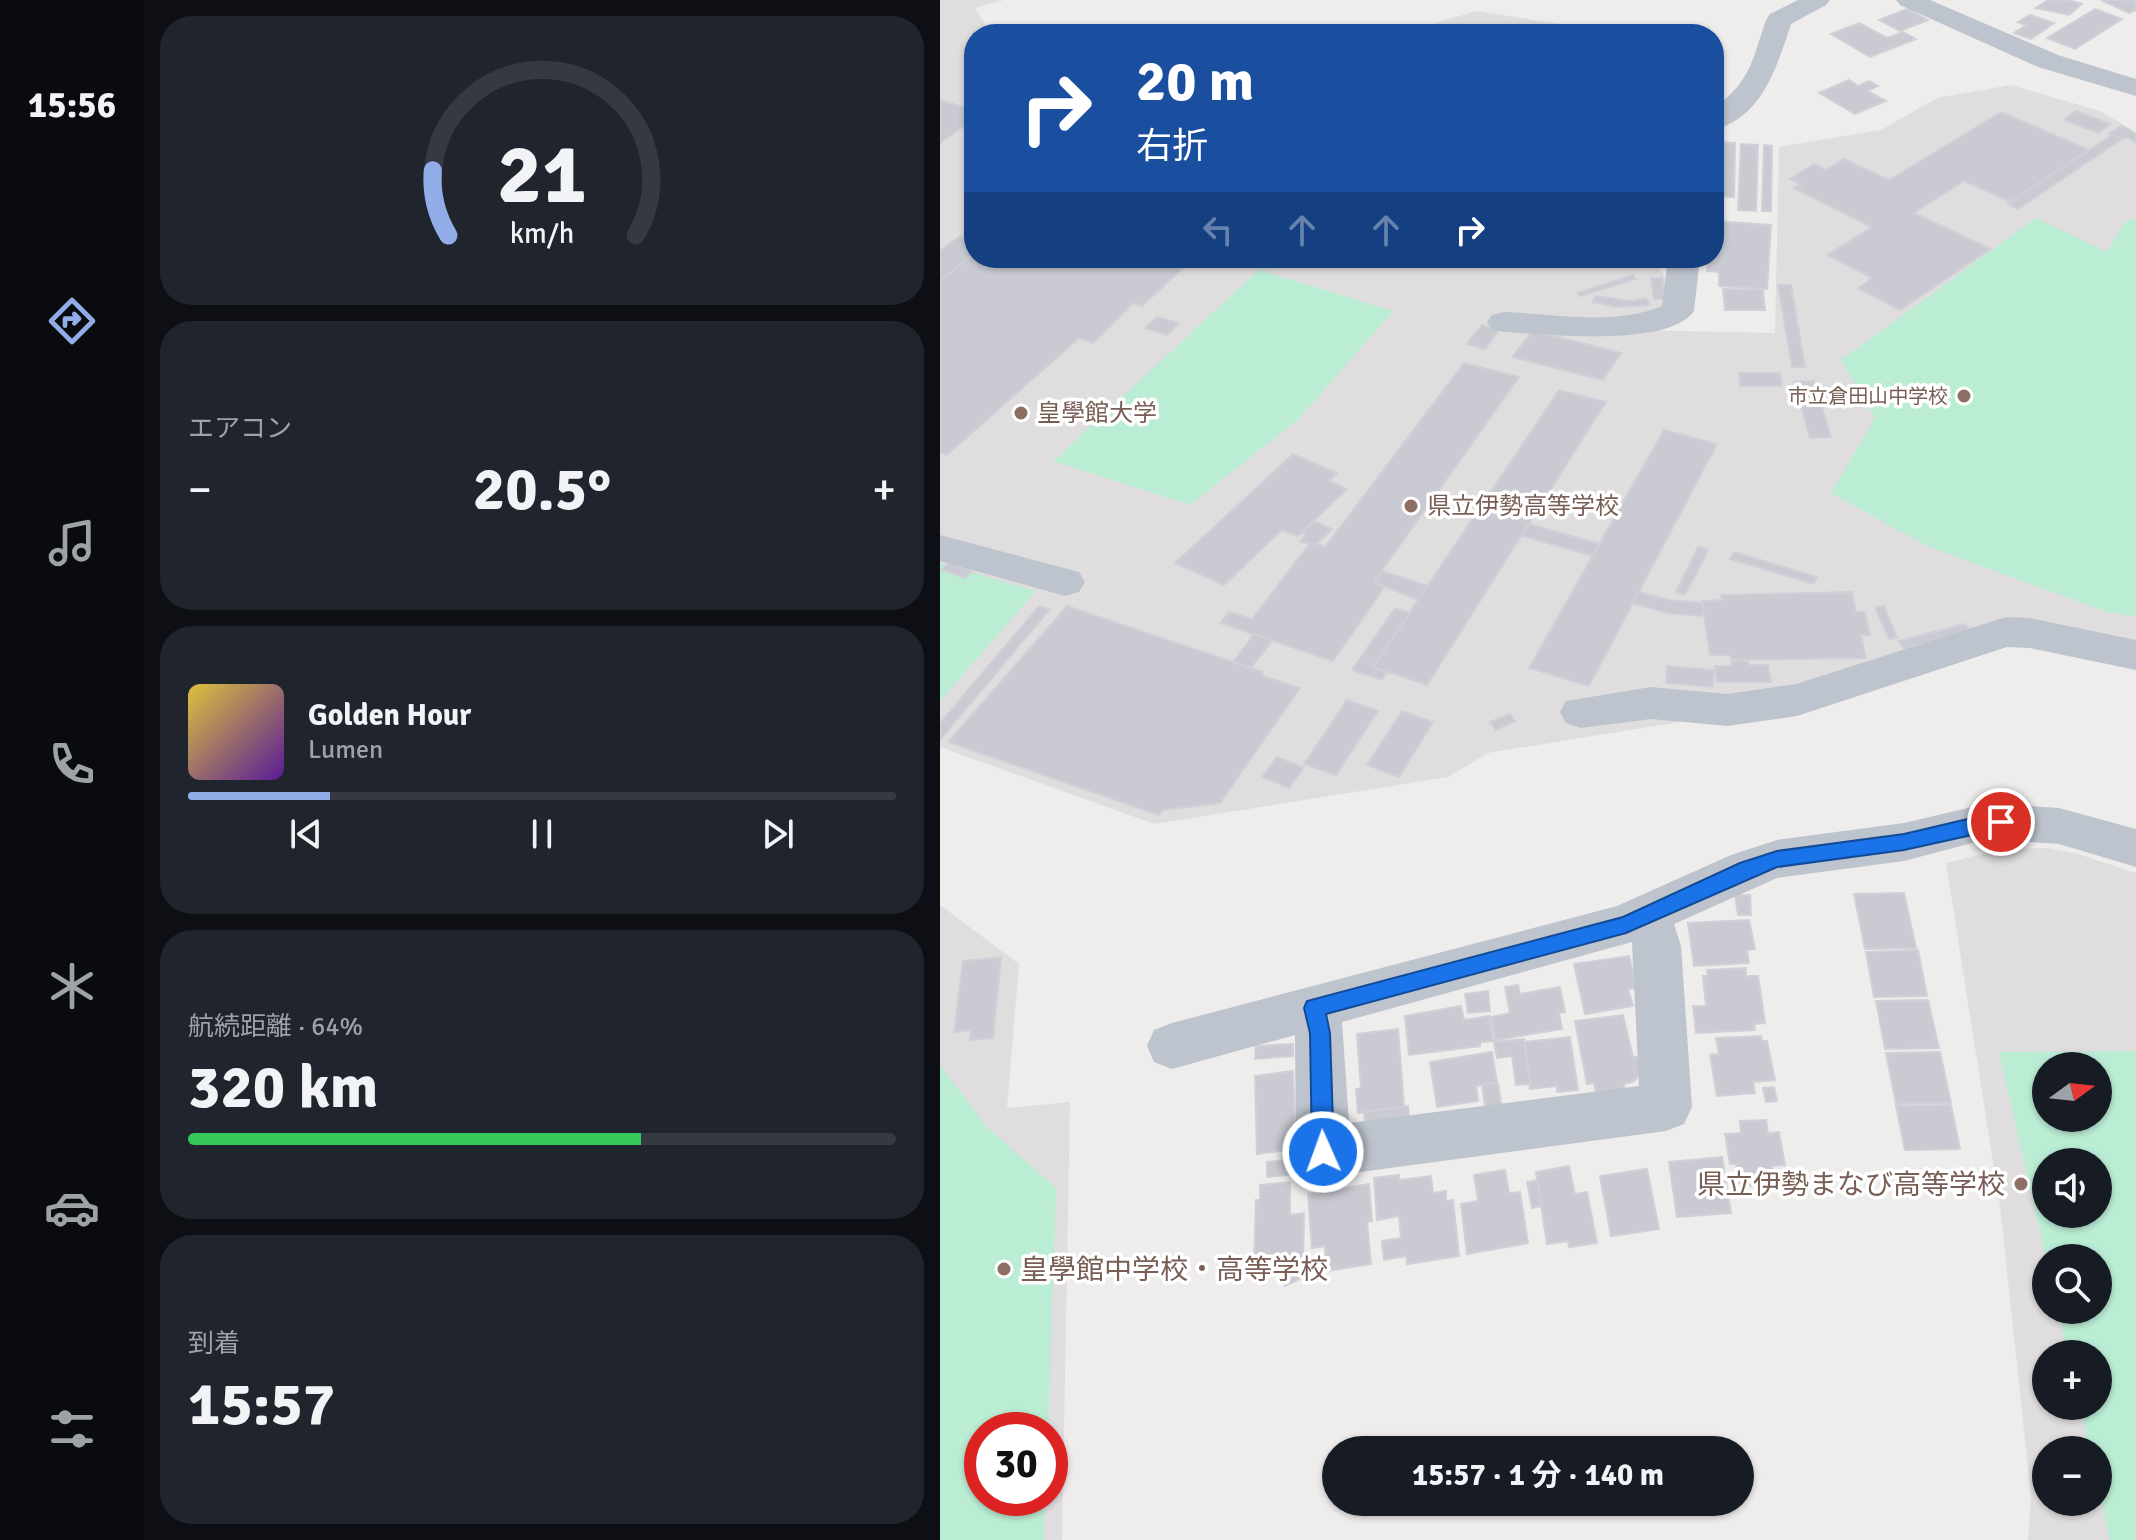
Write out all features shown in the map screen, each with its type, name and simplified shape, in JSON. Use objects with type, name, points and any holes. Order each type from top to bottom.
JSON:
[{"type":"street","points":[[1724,114],[1748,96],[1754,86],[1779,20],[1817,0]]},
{"type":"street","points":[[1909,0],[2048,61],[2136,88]]},
{"type":"street","points":[[1504,322],[1635,326],[1658,321],[1678,311],[1683,268]]},
{"type":"street","points":[[940,548],[1065,582]]},
{"type":"street","points":[[1581,712],[1651,703],[1727,710],[1797,700],[2006,632],[2030,633],[2136,655]]},
{"type":"street","points":[[1172,1046],[1626,924],[1747,869],[1777,859],[1904,842],[1972,825],[2015,822],[2059,826],[2136,848]]},
{"type":"street","points":[[1314,1008],[1320,1033],[1323,1152],[1666,1107],[1657,946],[1647,915]]},
{"type":"shaded area","name":"県立伊勢高等学校","points":[[940,0],[1004,0],[975,8],[985,24],[964,24],[964,268],[1660,268],[1673,286],[1665,304],[1645,316],[1505,327],[1775,333],[1779,147],[1881,130],[1937,98],[2011,85],[2100,111],[2136,132],[2136,653],[2003,621],[1716,716],[1488,753],[1448,777],[1154,824],[940,747]]},
{"type":"shaded area","points":[[1476,11],[1559,24],[1432,24]]},
{"type":"shaded area","name":"県立伊勢まなび高等学校","points":[[2047,848],[2078,854],[2136,873],[2136,1540],[2028,1540],[2031,1496],[2000,1206],[1946,863],[2002,849]]},
{"type":"shaded area","name":"皇學館中学校・高等学校","points":[[940,905],[1019,964],[1007,1108],[1070,1102],[1064,1412],[964,1412],[964,1516],[1062,1516],[1062,1540],[940,1540]]},
{"type":"green space","points":[[2036,218],[2107,252],[2124,223],[2136,218],[2136,616],[2110,613],[1927,546],[1831,493],[1875,418],[1841,360]]},
{"type":"green space","points":[[1259,270],[1393,311],[1299,419],[1190,505],[1053,461]]},
{"type":"green space","points":[[940,563],[1036,591],[940,701]]},
{"type":"green space","points":[[2136,1051],[2136,1540],[2110,1540],[2105,1516],[2112,1516],[2112,1436],[2087,1436],[2083,1420],[2112,1420],[2112,1340],[2065,1340],[2061,1324],[2112,1324],[2112,1244],[2043,1244],[2039,1228],[2112,1228],[2112,1148],[2032,1148],[2032,1197],[1999,1052]]},
{"type":"green space","points":[[940,1065],[987,1127],[1056,1188],[1049,1412],[964,1412],[964,1516],[1045,1516],[1044,1540],[940,1540]]},
{"type":"building","points":[[2048,0],[2069,0],[2082,4],[2069,15],[2036,8]]},
{"type":"building","points":[[2101,0],[2136,0],[2136,10],[2129,13]]},
{"type":"building","points":[[1907,9],[1928,20],[1900,31],[1879,20]]},
{"type":"building","points":[[2095,9],[2122,19],[2075,49],[2047,38]]},
{"type":"building","points":[[2030,15],[2054,23],[2031,39],[2014,33],[2026,25],[2018,22]]},
{"type":"building","points":[[1859,23],[1887,38],[1903,32],[1916,39],[1870,57],[1831,34]]},
{"type":"building","points":[[1849,80],[1858,86],[1869,81],[1878,86],[1867,91],[1886,101],[1855,114],[1819,93]]},
{"type":"building","points":[[940,100],[964,107],[964,126],[940,143]]},
{"type":"building","points":[[2076,111],[2110,124],[2098,133],[2064,120]]},
{"type":"building","points":[[2001,112],[2089,150],[2011,202],[1964,181],[1914,213],[1991,249],[1900,310],[1858,288],[1872,278],[1827,255],[1872,227],[1794,188],[1801,184],[1790,179],[1814,164],[1826,170],[1844,159],[1889,180]]},
{"type":"building","points":[[2122,126],[2136,134],[2136,143],[2126,137],[2122,139],[2109,134]]},
{"type":"building","points":[[2112,135],[2122,139],[2018,209],[2007,204]]},
{"type":"building","points":[[1724,142],[1735,143],[1734,197],[1724,196]]},
{"type":"building","points":[[1741,144],[1758,145],[1756,211],[1738,210]]},
{"type":"building","points":[[1764,145],[1772,146],[1771,211],[1762,211]]},
{"type":"building","points":[[1724,222],[1771,225],[1767,289],[1719,286],[1719,272],[1707,271],[1707,268],[1724,268]]},
{"type":"building","points":[[960,236],[964,237],[964,262],[940,281],[940,251]]},
{"type":"building","points":[[964,262],[964,268],[1183,268],[1142,306],[1133,303],[1093,343],[1079,338],[947,455],[940,452],[940,281]]},
{"type":"building","points":[[1633,275],[1636,279],[1580,296],[1577,293]]},
{"type":"building","points":[[1651,278],[1662,278],[1665,299],[1654,299]]},
{"type":"building","points":[[1778,285],[1791,285],[1805,367],[1792,367]]},
{"type":"building","points":[[1723,289],[1763,290],[1765,310],[1725,310]]},
{"type":"building","points":[[1596,296],[1631,301],[1646,298],[1650,305],[1618,307],[1592,302]]},
{"type":"building","points":[[1157,317],[1179,323],[1167,335],[1145,328]]},
{"type":"building","points":[[1482,325],[1499,330],[1485,349],[1467,344]]},
{"type":"building","points":[[1533,331],[1621,353],[1603,380],[1512,357]]},
{"type":"building","points":[[1464,363],[1519,377],[1374,582],[1386,585],[1333,661],[1220,623],[1229,612],[1252,619],[1311,542],[1325,547]]},
{"type":"building","points":[[1739,373],[1780,373],[1782,386],[1740,386]]},
{"type":"building","points":[[1814,381],[1831,437],[1810,438],[1794,382]]},
{"type":"building","points":[[1559,390],[1606,402],[1427,685],[1373,667]]},
{"type":"building","points":[[1664,430],[1717,444],[1589,686],[1529,668]]},
{"type":"building","points":[[1293,454],[1337,473],[1329,481],[1347,489],[1298,536],[1282,530],[1224,585],[1175,563]]},
{"type":"building","points":[[1314,521],[1332,529],[1317,544],[1300,542],[1306,535],[1302,533]]},
{"type":"building","points":[[1529,524],[1599,544],[1593,556],[1522,536]]},
{"type":"building","points":[[1698,547],[1708,550],[1685,595],[1676,592]]},
{"type":"building","points":[[1734,552],[1817,577],[1814,584],[1730,559]]},
{"type":"building","points":[[949,562],[972,571],[965,578],[942,570]]},
{"type":"building","points":[[1382,571],[1428,586],[1418,600],[1374,582]]},
{"type":"building","points":[[1639,592],[1670,600],[1703,603],[1704,616],[1667,613],[1633,603]]},
{"type":"building","points":[[1852,592],[1856,612],[1865,612],[1870,635],[1861,635],[1866,658],[1731,660],[1730,655],[1710,655],[1702,601],[1722,600],[1721,595]]},
{"type":"building","points":[[1039,606],[1050,609],[940,740],[940,723]]},
{"type":"building","points":[[1067,606],[1263,672],[1261,675],[1300,688],[1220,803],[1163,810],[1159,815],[948,742]]},
{"type":"building","points":[[1884,606],[1897,638],[1889,639],[1875,607]]},
{"type":"building","points":[[1395,608],[1410,613],[1373,667],[1387,672],[1382,680],[1352,670]]},
{"type":"building","points":[[1965,624],[1970,631],[1904,649],[1899,641]]},
{"type":"building","points":[[1254,634],[1272,641],[1251,668],[1233,662]]},
{"type":"building","points":[[1732,661],[1768,665],[1771,682],[1717,682],[1715,666],[1732,666]]},
{"type":"building","points":[[1667,666],[1714,670],[1713,687],[1666,683]]},
{"type":"building","points":[[1347,700],[1378,711],[1336,775],[1304,764]]},
{"type":"building","points":[[1402,711],[1433,722],[1399,777],[1367,765]]},
{"type":"building","points":[[1510,714],[1515,721],[1496,730],[1490,722]]},
{"type":"building","points":[[1277,757],[1304,768],[1289,788],[1262,777]]},
{"type":"building","points":[[1904,893],[1916,948],[1865,949],[1854,894]]},
{"type":"building","points":[[1735,895],[1750,895],[1751,915],[1738,915]]},
{"type":"building","points":[[1749,920],[1755,949],[1747,950],[1749,963],[1694,966],[1688,923]]},
{"type":"building","points":[[1918,950],[1927,996],[1874,997],[1866,952]]},
{"type":"building","points":[[1629,956],[1637,988],[1628,989],[1633,1006],[1585,1014],[1574,964]]},
{"type":"building","points":[[1001,957],[993,1038],[970,1040],[971,1030],[954,1032],[963,961]]},
{"type":"building","points":[[1746,968],[1746,976],[1758,976],[1765,1023],[1754,1024],[1755,1030],[1696,1033],[1693,1006],[1706,1006],[1703,976],[1708,976],[1707,970]]},
{"type":"building","points":[[1518,985],[1520,994],[1560,987],[1565,1012],[1559,1013],[1562,1029],[1495,1040],[1491,1017],[1510,1013],[1505,987]]},
{"type":"building","points":[[1488,991],[1490,1011],[1468,1013],[1465,994]]},
{"type":"building","points":[[1928,1000],[1939,1048],[1885,1049],[1876,1001]]},
{"type":"building","points":[[1461,1006],[1464,1020],[1490,1016],[1493,1041],[1480,1042],[1480,1046],[1409,1055],[1405,1016]]},
{"type":"building","points":[[1623,1015],[1633,1057],[1641,1056],[1643,1071],[1634,1081],[1624,1084],[1625,1090],[1596,1094],[1594,1083],[1587,1084],[1575,1021]]},
{"type":"building","points":[[1398,1029],[1404,1107],[1358,1113],[1356,1089],[1361,1088],[1357,1034]]},
{"type":"building","points":[[1761,1036],[1762,1041],[1767,1041],[1775,1080],[1753,1082],[1755,1093],[1717,1096],[1710,1055],[1719,1054],[1716,1038]]},
{"type":"building","points":[[1570,1037],[1578,1090],[1557,1092],[1557,1086],[1530,1089],[1524,1042]]},
{"type":"building","points":[[1524,1039],[1530,1084],[1516,1085],[1512,1056],[1497,1058],[1494,1042]]},
{"type":"building","points":[[1293,1044],[1293,1056],[1255,1059],[1256,1046]]},
{"type":"building","points":[[1492,1052],[1497,1082],[1476,1086],[1478,1101],[1437,1107],[1430,1062]]},
{"type":"building","points":[[1940,1052],[1951,1103],[1896,1104],[1886,1053]]},
{"type":"building","points":[[1293,1071],[1296,1149],[1257,1154],[1255,1076]]},
{"type":"building","points":[[1498,1083],[1502,1109],[1486,1112],[1482,1085]]},
{"type":"building","points":[[1774,1087],[1777,1101],[1766,1102],[1763,1088]]},
{"type":"building","points":[[1951,1105],[1960,1149],[1905,1150],[1896,1106]]},
{"type":"building","points":[[1408,1106],[1410,1123],[1365,1129],[1364,1112]]},
{"type":"building","points":[[1766,1120],[1768,1133],[1779,1132],[1785,1165],[1772,1166],[1775,1185],[1739,1186],[1736,1164],[1730,1164],[1725,1134],[1741,1133],[1740,1121]]},
{"type":"building","points":[[1722,1157],[1731,1213],[1677,1217],[1669,1162]]},
{"type":"building","points":[[1294,1159],[1295,1174],[1267,1177],[1267,1162]]},
{"type":"building","points":[[1569,1166],[1575,1194],[1587,1192],[1597,1243],[1569,1247],[1568,1241],[1547,1244],[1536,1172]]},
{"type":"building","points":[[1647,1169],[1659,1229],[1611,1236],[1600,1176]]},
{"type":"building","points":[[1505,1170],[1509,1193],[1520,1192],[1528,1243],[1467,1254],[1461,1204],[1478,1201],[1474,1175]]},
{"type":"building","points":[[1399,1175],[1399,1180],[1431,1176],[1433,1193],[1446,1191],[1446,1201],[1453,1200],[1459,1256],[1407,1264],[1406,1256],[1384,1260],[1382,1241],[1401,1238],[1399,1216],[1377,1220],[1374,1178]]},
{"type":"building","points":[[1537,1180],[1542,1206],[1532,1208],[1527,1182]]},
{"type":"building","points":[[1290,1182],[1290,1215],[1304,1213],[1303,1263],[1283,1265],[1283,1261],[1254,1264],[1256,1200],[1260,1200],[1260,1185]]},
{"type":"building","points":[[1369,1184],[1372,1221],[1367,1222],[1371,1264],[1326,1271],[1325,1246],[1312,1248],[1308,1194]]},
{"type":"building","points":[[1301,1267],[1304,1277],[1285,1286],[1281,1276]]},
{"type":"place","name":"市立倉田山中学校","points":[[1964,396]]},
{"type":"place","name":"皇學館大学","points":[[1021,413]]},
{"type":"place","name":"県立伊勢高等学校","points":[[1411,506]]},
{"type":"place","name":"県立伊勢まなび高等学校","points":[[2021,1184]]},
{"type":"place","name":"皇學館中学校・高等学校","points":[[1004,1269]]},
{"type":"route","points":[[1323,1152],[1320,1033],[1314,1008],[1626,924],[1747,869],[1777,859],[1904,842],[1972,825],[2001,822]]}]
